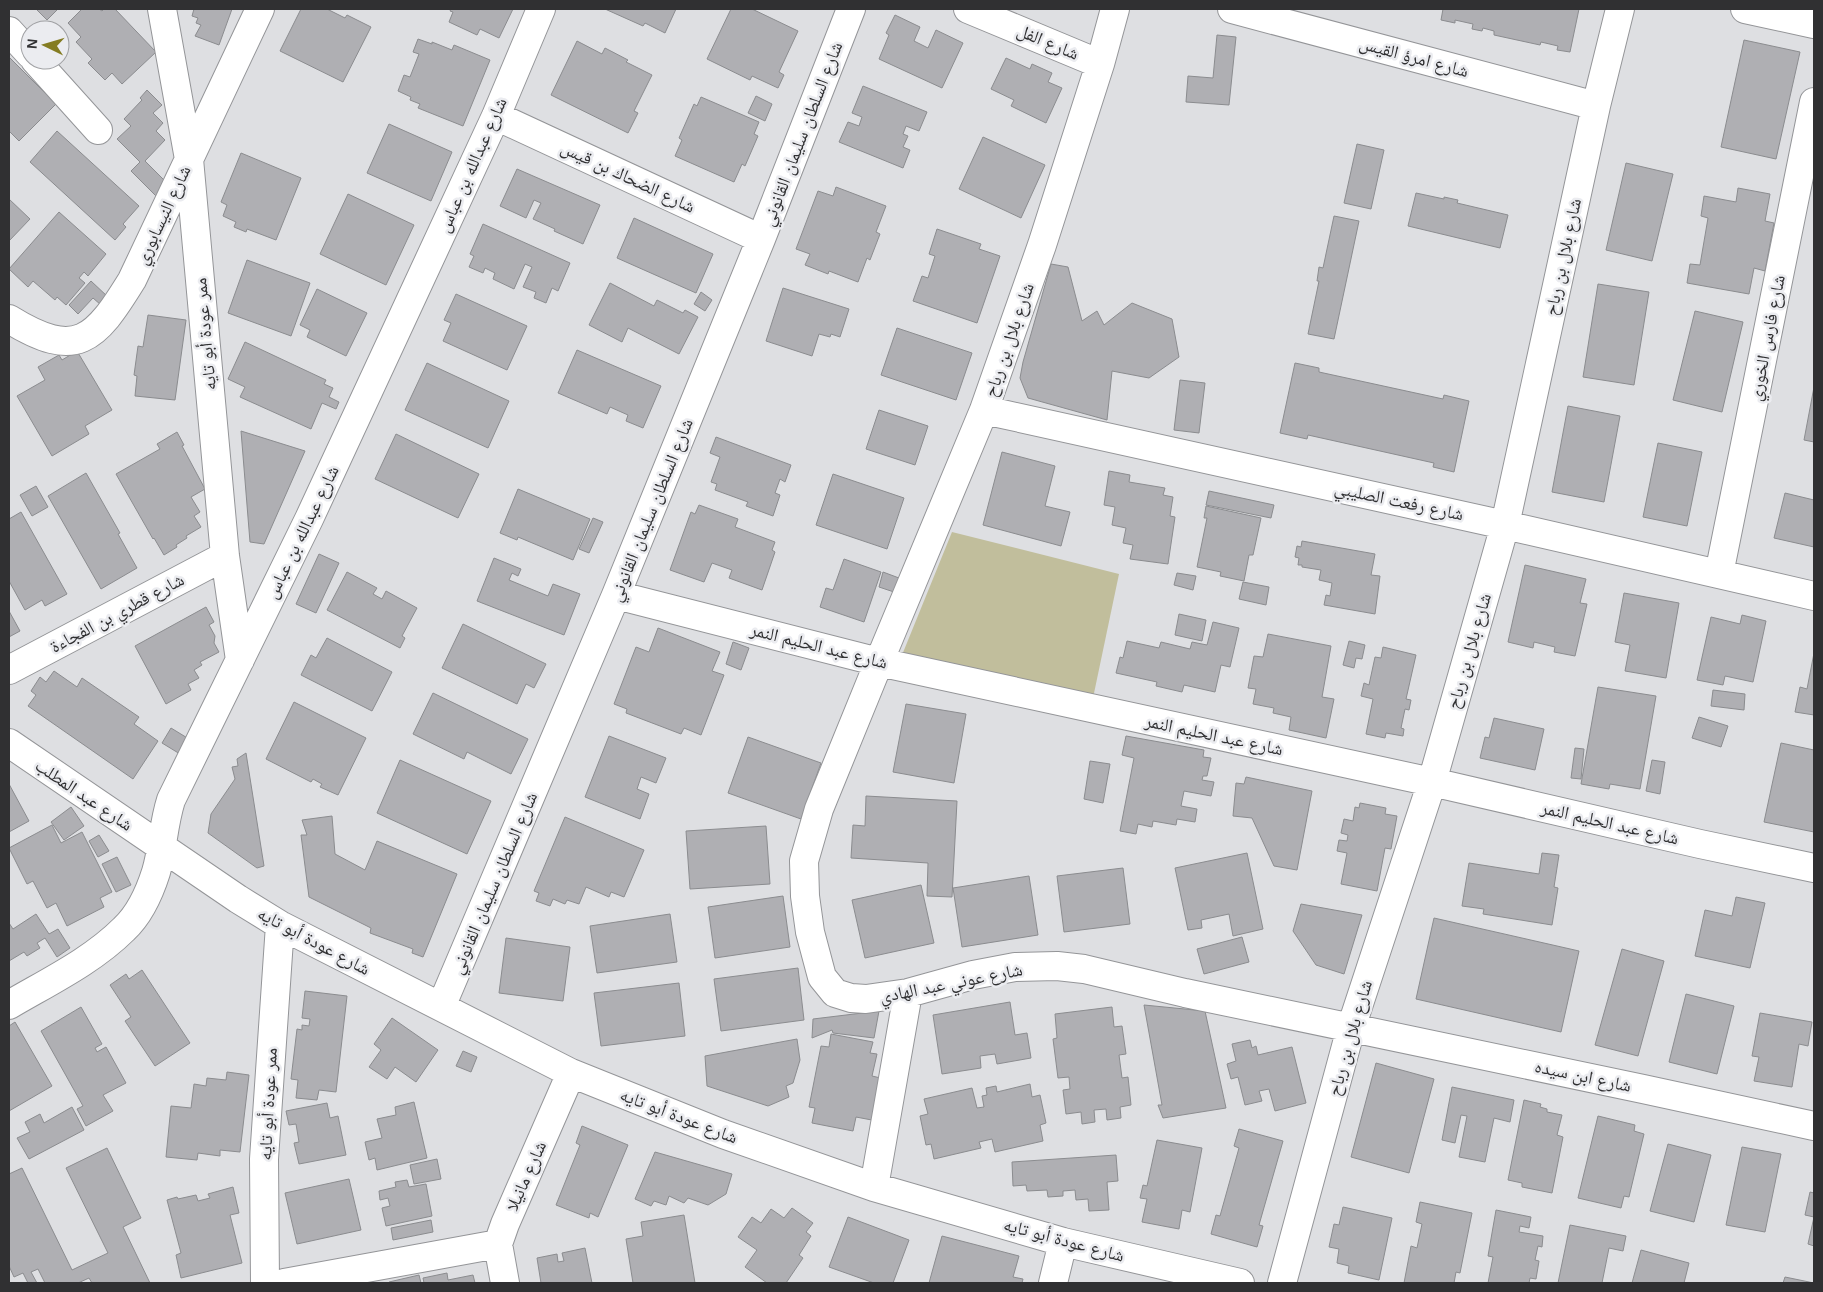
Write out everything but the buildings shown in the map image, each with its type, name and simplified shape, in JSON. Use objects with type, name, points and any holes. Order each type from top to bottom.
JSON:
[{"type":"street","name":"ممر عودة أبو تايه","points":[[162,9],[189,159],[225,556],[240,660]]},
{"type":"street","name":"شارع النيسابوري","points":[[9,319],[22,328],[49,339],[65,342],[82,338],[98,329],[112,312],[132,280],[260,9]]},
{"type":"street","name":"شارع عبدالله بن عباس","points":[[9,1004],[74,967],[102,947],[126,928],[143,903],[156,872],[164,820],[171,800],[310,519],[496,116],[541,9]]},
{"type":"street","name":"شارع السلطان سليمان القانوني","points":[[441,1007],[616,595],[762,239],[852,9]]},
{"type":"street","name":"شارع الفل","points":[[968,9],[1100,64]]},
{"type":"street","name":"شارع بلال بن رباح","points":[[879,662],[984,410],[1042,245],[1100,64],[1115,9]]},
{"type":"street","name":"شارع امرؤ القيس","points":[[1232,9],[1596,106]]},
{"type":"street","name":"شارع بلال بن رباح","points":[[1282,1283],[1351,1028],[1432,782],[1505,525],[1596,106],[1620,9]]},
{"type":"street","points":[[1745,9],[1814,24]]},
{"type":"street","points":[[9,31],[20,43]]},
{"type":"street","points":[[44,70],[98,130]]},
{"type":"street","name":"شارع فارس الخوري","points":[[1719,574],[1814,102]]},
{"type":"street","name":"شارع الضحاك بن قيس","points":[[496,116],[762,239]]},
{"type":"street","name":"شارع رفعت الصليبي","points":[[984,410],[1505,525],[1814,596]]},
{"type":"street","name":"شارع قطري بن الفجاءة","points":[[9,670],[225,556]]},
{"type":"street","name":"شارع عبد الحليم النمر","points":[[616,595],[879,662],[1432,782],[1700,844],[1814,868]]},
{"type":"street","name":"شارع عوني عبد الهادي","points":[[879,662],[819,809],[804,861],[805,896],[810,932],[822,977],[835,992],[852,998],[866,1000],[908,994],[973,976],[1015,967],[1057,966],[1084,969],[1184,993],[1351,1028]]},
{"type":"street","name":"شارع عبد المطلب","points":[[9,743],[161,845]]},
{"type":"street","name":"شارع عودة أبو تايه","points":[[161,845],[238,899],[280,925],[571,1073],[723,1134],[874,1187],[1063,1242],[1240,1283]]},
{"type":"street","name":"ممر عودة أبو تايه","points":[[264,1283],[264,1159],[280,925]]},
{"type":"street","points":[[874,1187],[908,994]]},
{"type":"street","name":"شارع ابن سيده","points":[[1351,1028],[1643,1088],[1814,1126]]},
{"type":"street","name":"شارع مانيلا","points":[[498,1244],[571,1073]]},
{"type":"street","points":[[1053,1283],[1063,1242]]},
{"type":"street","points":[[284,1283],[498,1244],[506,1283]]},
{"type":"shaded area","points":[[952,532],[1119,574],[1093,698],[902,655]]}]
